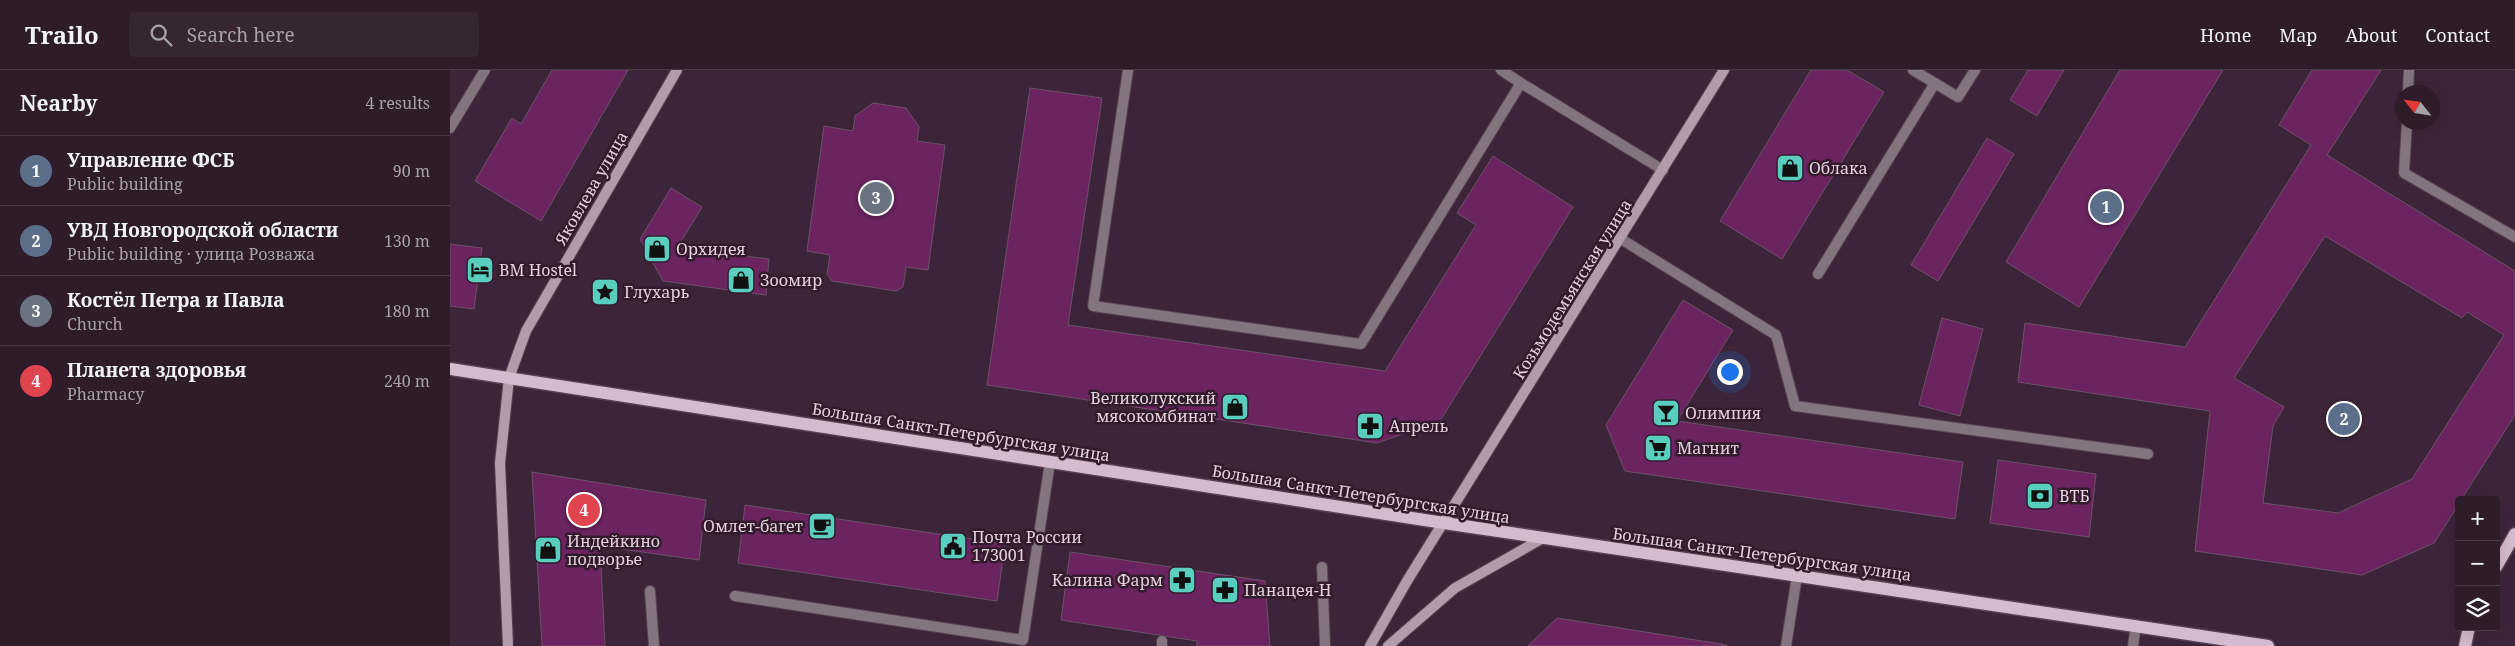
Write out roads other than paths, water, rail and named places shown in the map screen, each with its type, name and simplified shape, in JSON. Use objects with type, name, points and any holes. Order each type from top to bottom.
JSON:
[{"type":"main road","name":"Большая Санкт-Петербургская улица","points":[[450,369],[1444,523],[2268,646]]},
{"type":"main road","points":[[2500,560],[2515,534]]},
{"type":"main road","points":[[2465,646],[2468,631]]},
{"type":"street","name":"Яковлева улица","points":[[508,646],[500,463],[509,378],[526,331],[677,70]]},
{"type":"street","name":"Козьмодемьянская улица","points":[[1370,646],[1407,582],[1724,70]]},
{"type":"street","points":[[1388,646],[1455,588],[1543,538]]},
{"type":"lane","points":[[450,128],[485,70]]},
{"type":"lane","points":[[1128,70],[1093,306],[1361,344],[1521,82]]},
{"type":"lane","points":[[1501,70],[1663,170]]},
{"type":"lane","points":[[1913,70],[1958,97],[1975,70]]},
{"type":"lane","points":[[2408,85],[2409,70]]},
{"type":"lane","points":[[1818,274],[1935,83]]},
{"type":"lane","points":[[2407,130],[2404,173],[2515,237]]},
{"type":"lane","points":[[1621,238],[1776,335],[1795,406],[2148,454]]},
{"type":"lane","points":[[735,596],[1023,640],[1050,462]]},
{"type":"lane","points":[[1322,568],[1325,646]]},
{"type":"lane","points":[[1786,646],[1797,576]]},
{"type":"lane","points":[[650,591],[654,646]]},
{"type":"lane","points":[[2133,646],[2136,625]]},
{"type":"place","name":"Облака","points":[[1790,168]]},
{"type":"place","name":"Костёл Петра и Павла","points":[[876,198]]},
{"type":"place","name":"Управление ФСБ","points":[[2106,207]]},
{"type":"place","name":"Орхидея","points":[[657,249]]},
{"type":"place","name":"BM Hostel","points":[[480,270]]},
{"type":"place","name":"Зоомир","points":[[741,280]]},
{"type":"place","name":"Глухарь","points":[[605,292]]},
{"type":"place","name":"Великолукский мясокомбинат","points":[[1235,407]]},
{"type":"place","name":"Олимпия","points":[[1666,413]]},
{"type":"place","name":"УВД Новгородской области","points":[[2344,419]]},
{"type":"place","name":"Апрель","points":[[1370,426]]},
{"type":"place","name":"Магнит","points":[[1658,448]]},
{"type":"place","name":"ВТБ","points":[[2040,496]]},
{"type":"place","name":"Планета здоровья","points":[[584,510]]},
{"type":"place","name":"Омлет-багет","points":[[822,526]]},
{"type":"place","name":"Почта России 173001","points":[[953,546]]},
{"type":"place","name":"Индейкино подворье","points":[[548,550]]},
{"type":"place","name":"Калина Фарм","points":[[1182,580]]},
{"type":"place","name":"Панацея-Н","points":[[1225,590]]}]
